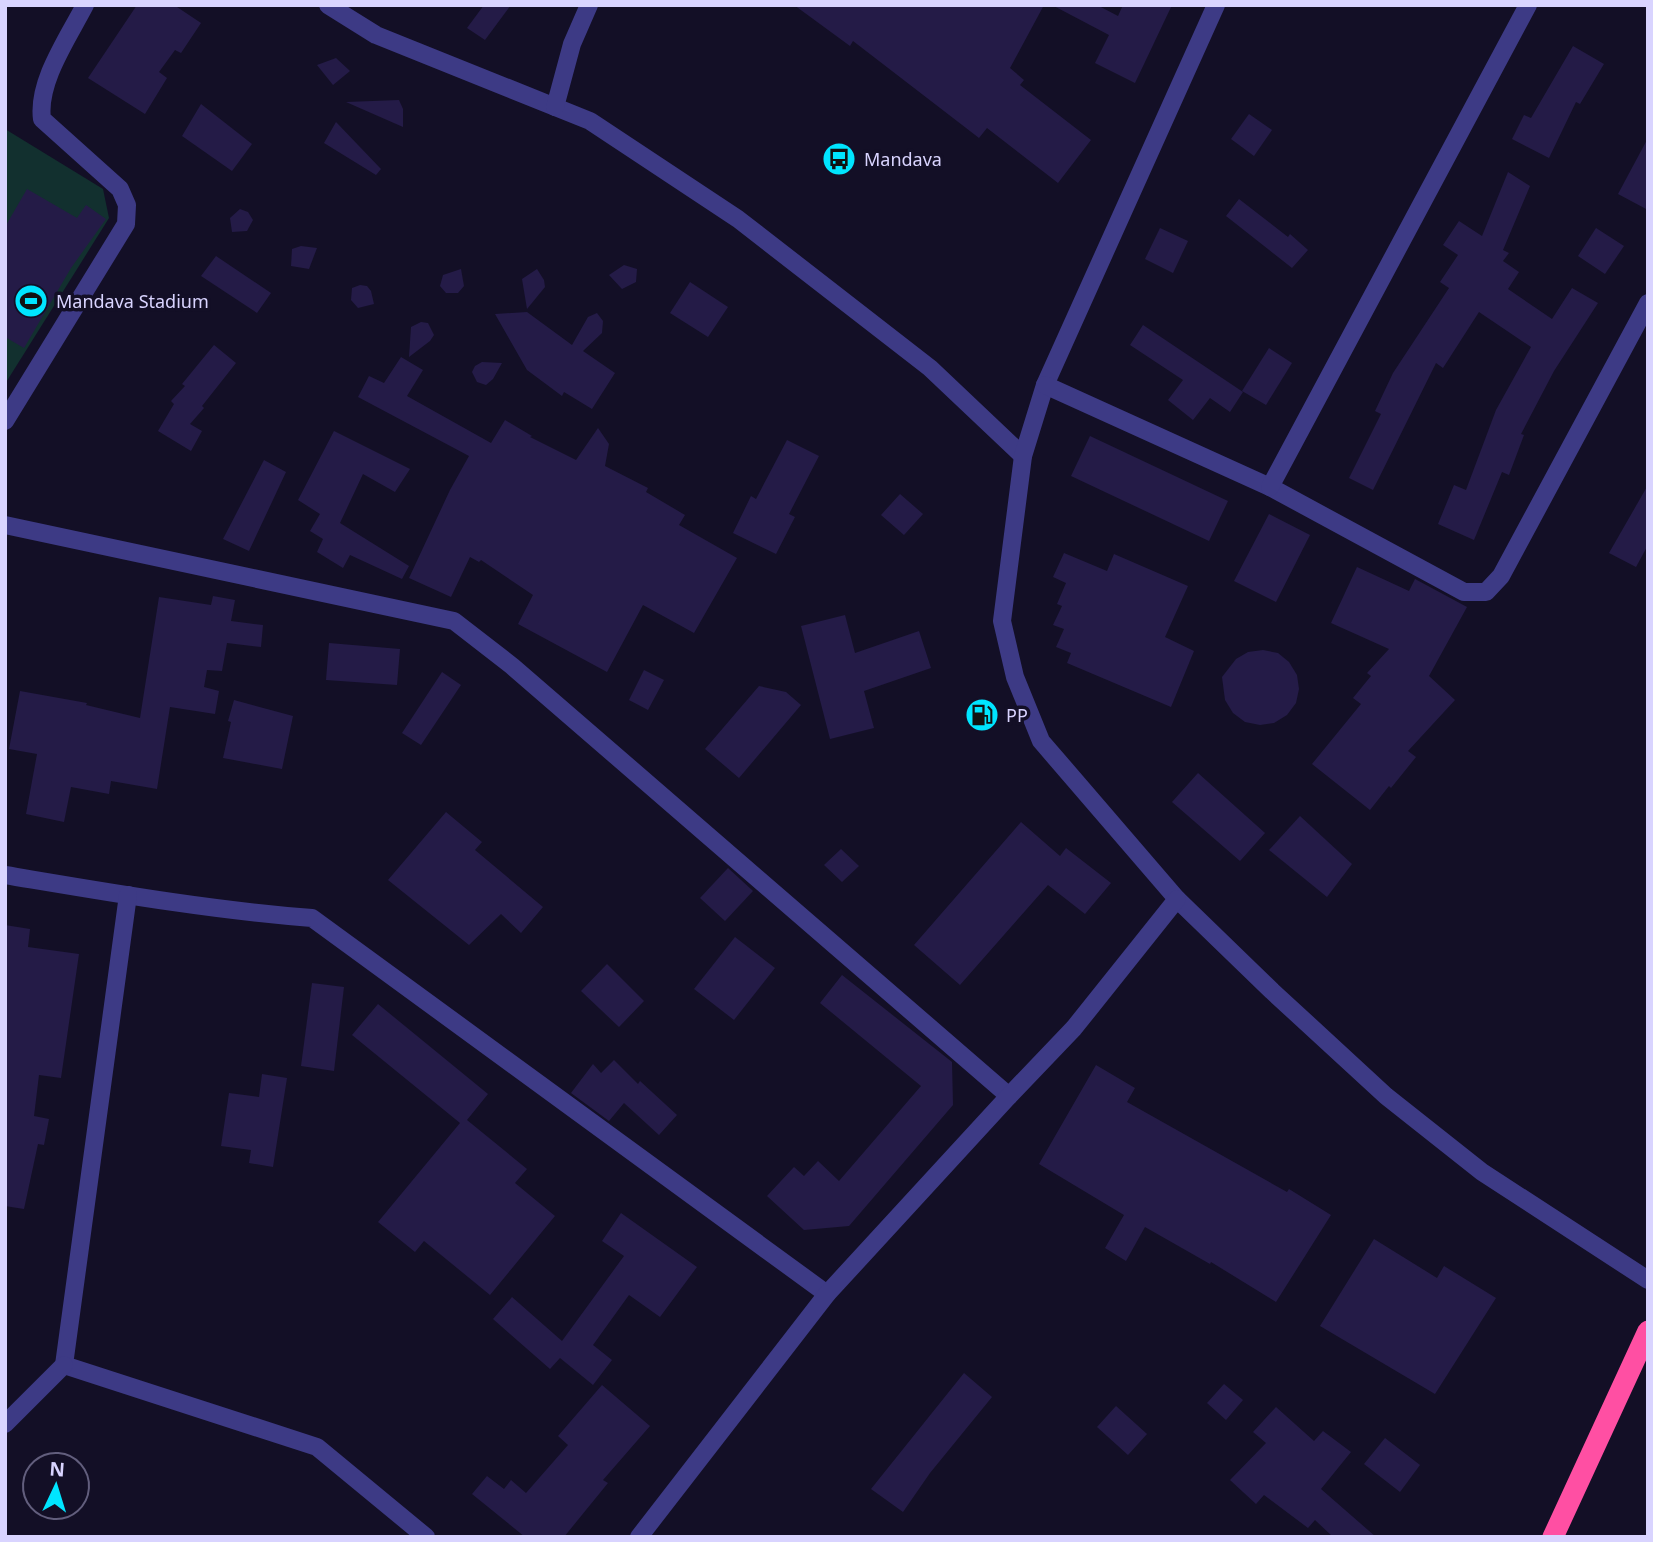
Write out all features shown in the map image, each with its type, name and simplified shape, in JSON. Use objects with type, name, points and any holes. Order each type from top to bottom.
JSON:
[{"type":"highway","points":[[1553,1537],[1648,1331]]},
{"type":"street","points":[[5,421],[126,224],[127,205],[120,189],[42,119],[40,104],[43,88],[85,5]]},
{"type":"street","points":[[328,5],[376,35],[590,121],[738,219],[930,368],[1023,456]]},
{"type":"street","points":[[555,107],[572,44],[589,5]]},
{"type":"street","points":[[1216,5],[1045,385],[1023,456],[1002,621],[1015,677],[1041,741],[1177,899],[1386,1096],[1482,1172],[1648,1280]]},
{"type":"street","points":[[1270,487],[1528,5]]},
{"type":"street","points":[[1045,385],[1270,487],[1464,592],[1486,592],[1502,576],[1648,303]]},
{"type":"street","points":[[5,525],[454,621],[512,666],[1009,1096]]},
{"type":"street","points":[[5,875],[265,915],[312,918],[827,1294]]},
{"type":"street","points":[[5,1424],[64,1365],[128,895]]},
{"type":"street","points":[[639,1537],[827,1294],[1074,1028],[1177,899]]},
{"type":"street","points":[[64,1365],[317,1447],[426,1537]]},
{"type":"green space","name":"Mandava Stadium","points":[[5,129],[103,189],[109,218],[5,384]]},
{"type":"building","points":[[137,5],[174,5],[201,23],[181,53],[175,50],[159,72],[167,78],[145,114],[88,78]]},
{"type":"building","points":[[484,5],[511,5],[485,40],[467,28]]},
{"type":"building","points":[[794,5],[1044,5],[1010,68],[1024,80],[1020,85],[1091,140],[1058,183],[987,128],[979,138],[853,41],[850,46]]},
{"type":"building","points":[[1052,5],[1097,5],[1118,16],[1123,5],[1172,5],[1135,83],[1095,63],[1109,35]]},
{"type":"building","points":[[1573,46],[1604,64],[1580,104],[1576,102],[1549,158],[1512,139],[1524,115],[1531,118]]},
{"type":"building","points":[[336,58],[350,71],[333,85],[317,65]]},
{"type":"building","points":[[399,100],[403,109],[403,127],[346,102]]},
{"type":"building","points":[[201,104],[252,144],[232,171],[182,136]]},
{"type":"building","points":[[1249,114],[1272,130],[1254,156],[1231,139]]},
{"type":"building","points":[[336,122],[381,169],[376,175],[324,143]]},
{"type":"building","points":[[1648,138],[1648,210],[1618,194]]},
{"type":"building","points":[[1508,172],[1530,186],[1503,250],[1509,253],[1503,261],[1519,272],[1508,289],[1552,319],[1572,288],[1598,303],[1554,371],[1521,434],[1524,435],[1509,475],[1502,472],[1474,540],[1438,524],[1454,485],[1466,490],[1496,410],[1531,347],[1479,312],[1443,368],[1436,363],[1373,490],[1349,478],[1381,414],[1375,411],[1393,373],[1449,288],[1440,282],[1458,255],[1443,245],[1459,221],[1482,236]]},
{"type":"building","points":[[27,189],[77,218],[86,205],[106,219],[71,268],[24,348],[5,337],[5,227]]},
{"type":"building","points":[[1239,199],[1288,237],[1290,234],[1308,250],[1292,268],[1226,216]]},
{"type":"building","points":[[240,209],[248,212],[253,220],[247,231],[232,232],[230,218]]},
{"type":"building","points":[[1160,228],[1188,241],[1173,273],[1145,259]]},
{"type":"building","points":[[1596,228],[1624,246],[1605,274],[1578,256]]},
{"type":"building","points":[[301,246],[317,248],[309,269],[291,266],[292,249]]},
{"type":"building","points":[[216,256],[271,293],[257,313],[201,276]]},
{"type":"building","points":[[624,265],[637,269],[636,282],[622,289],[609,275]]},
{"type":"building","points":[[461,269],[464,286],[458,293],[446,293],[440,286],[443,275]]},
{"type":"building","points":[[537,269],[545,287],[527,309],[522,279]]},
{"type":"building","points":[[690,282],[728,307],[708,337],[670,313]]},
{"type":"building","points":[[367,286],[371,291],[374,304],[358,308],[351,300],[352,288]]},
{"type":"building","points":[[527,312],[572,345],[588,317],[597,313],[603,321],[602,333],[583,351],[615,373],[592,409],[564,392],[562,396],[527,370],[495,314]]},
{"type":"building","points":[[421,322],[428,323],[434,335],[409,357],[411,327]]},
{"type":"building","points":[[1143,325],[1243,392],[1230,412],[1210,398],[1193,420],[1168,400],[1183,380],[1130,345]]},
{"type":"building","points":[[214,345],[236,363],[190,424],[202,431],[191,451],[158,431],[174,404],[171,401],[185,386],[182,384]]},
{"type":"building","points":[[1269,348],[1292,363],[1266,405],[1242,391]]},
{"type":"building","points":[[401,357],[423,370],[407,396],[491,443],[505,420],[532,436],[530,437],[576,460],[598,428],[609,444],[605,466],[648,488],[646,492],[685,515],[679,525],[737,558],[694,633],[643,605],[607,672],[518,624],[533,595],[481,560],[479,562],[470,557],[451,597],[409,578],[469,456],[358,397],[369,376],[384,383]]},
{"type":"building","points":[[482,362],[502,363],[493,379],[486,385],[477,382],[472,372],[475,366]]},
{"type":"building","points":[[334,431],[410,469],[395,492],[363,474],[340,523],[409,566],[402,579],[350,555],[343,568],[317,552],[323,539],[310,531],[320,514],[298,500]]},
{"type":"building","points":[[1090,436],[1228,501],[1209,541],[1071,476]]},
{"type":"building","points":[[787,440],[819,456],[789,514],[795,517],[776,554],[733,533],[751,496],[756,499]]},
{"type":"building","points":[[264,460],[286,472],[249,551],[223,539]]},
{"type":"building","points":[[1648,485],[1648,545],[1636,567],[1609,553]]},
{"type":"building","points":[[900,494],[923,514],[904,535],[881,515]]},
{"type":"building","points":[[1269,514],[1310,535],[1276,602],[1234,581]]},
{"type":"building","points":[[1064,553],[1107,571],[1114,554],[1188,586],[1165,637],[1194,651],[1171,707],[1067,663],[1071,653],[1056,647],[1064,629],[1053,625],[1062,606],[1057,604],[1066,583],[1053,577]]},
{"type":"building","points":[[1357,567],[1409,591],[1415,579],[1467,607],[1429,676],[1455,700],[1408,751],[1416,757],[1370,810],[1312,764],[1361,704],[1353,698],[1371,676],[1367,673],[1389,649],[1331,623]]},
{"type":"building","points":[[213,596],[235,600],[231,621],[263,625],[261,647],[227,643],[222,671],[207,670],[204,687],[219,691],[215,714],[170,707],[157,789],[111,781],[109,794],[71,787],[64,822],[26,814],[37,754],[9,749],[20,691],[87,703],[86,705],[140,718],[159,597],[211,605]]},
{"type":"building","points":[[845,615],[855,653],[919,631],[931,668],[864,691],[874,728],[830,739],[801,626]]},
{"type":"building","points":[[329,643],[400,649],[397,685],[326,680]]},
{"type":"building","points":[[1263,650],[1278,653],[1289,662],[1297,675],[1299,689],[1296,703],[1287,715],[1274,723],[1260,725],[1245,722],[1233,713],[1225,700],[1222,677],[1236,659],[1248,652]]},
{"type":"building","points":[[644,670],[664,680],[648,710],[629,700]]},
{"type":"building","points":[[442,672],[461,685],[421,745],[402,733]]},
{"type":"building","points":[[759,686],[786,692],[801,705],[739,778],[705,749]]},
{"type":"building","points":[[234,700],[293,716],[282,769],[223,758]]},
{"type":"building","points":[[1198,773],[1265,833],[1240,861],[1172,802]]},
{"type":"building","points":[[446,812],[482,842],[475,850],[543,907],[521,933],[501,914],[469,945],[388,880]]},
{"type":"building","points":[[1300,816],[1352,864],[1327,897],[1269,850]]},
{"type":"building","points":[[1021,822],[1060,856],[1066,848],[1111,883],[1085,914],[1048,885],[960,985],[914,945]]},
{"type":"building","points":[[841,849],[859,866],[842,882],[824,865]]},
{"type":"building","points":[[728,868],[753,891],[725,921],[700,898]]},
{"type":"building","points":[[5,925],[30,929],[28,947],[79,954],[61,1078],[39,1075],[34,1116],[49,1119],[44,1145],[38,1144],[24,1209],[5,1206]]},
{"type":"building","points":[[735,937],[775,968],[734,1020],[694,989]]},
{"type":"building","points":[[607,964],[644,1001],[619,1027],[581,991]]},
{"type":"building","points":[[842,975],[952,1062],[953,1105],[849,1226],[804,1230],[767,1196],[794,1167],[804,1176],[818,1161],[839,1181],[921,1086],[820,1003]]},
{"type":"building","points":[[312,983],[344,987],[334,1071],[301,1066]]},
{"type":"building","points":[[378,1004],[488,1094],[467,1120],[527,1169],[515,1183],[555,1216],[490,1295],[424,1241],[415,1252],[378,1222],[460,1123],[352,1035]]},
{"type":"building","points":[[614,1060],[638,1084],[640,1081],[677,1115],[659,1135],[624,1103],[609,1121],[571,1093],[593,1064],[601,1073]]},
{"type":"building","points":[[1096,1065],[1135,1088],[1127,1102],[1287,1192],[1289,1189],[1331,1215],[1276,1302],[1211,1262],[1210,1264],[1145,1227],[1126,1261],[1105,1248],[1124,1215],[1039,1164]]},
{"type":"building","points":[[262,1074],[287,1078],[273,1167],[249,1163],[251,1150],[221,1146],[229,1093],[259,1097]]},
{"type":"building","points":[[621,1213],[697,1267],[660,1317],[629,1295],[593,1345],[612,1360],[593,1385],[560,1358],[550,1369],[493,1319],[512,1297],[562,1341],[624,1256],[602,1241]]},
{"type":"building","points":[[1374,1239],[1437,1278],[1444,1266],[1496,1298],[1435,1394],[1320,1326]]},
{"type":"building","points":[[964,1373],[992,1397],[930,1473],[903,1512],[871,1489]]},
{"type":"building","points":[[1224,1384],[1243,1400],[1226,1420],[1207,1403]]},
{"type":"building","points":[[602,1385],[650,1426],[603,1480],[608,1483],[564,1537],[525,1537],[472,1494],[487,1476],[504,1489],[511,1480],[526,1493],[568,1445],[558,1436]]},
{"type":"building","points":[[1116,1406],[1147,1434],[1128,1455],[1097,1427]]},
{"type":"building","points":[[1276,1407],[1314,1441],[1323,1431],[1351,1452],[1321,1489],[1376,1537],[1333,1537],[1315,1520],[1308,1528],[1264,1495],[1256,1504],[1230,1480],[1266,1443],[1253,1432]]},
{"type":"building","points":[[1385,1438],[1420,1465],[1400,1492],[1364,1464]]},
{"type":"place","name":"Mandava","points":[[839,159]]},
{"type":"place","name":"Mandava Stadium","points":[[31,301]]},
{"type":"place","name":"PP","points":[[982,715]]}]
